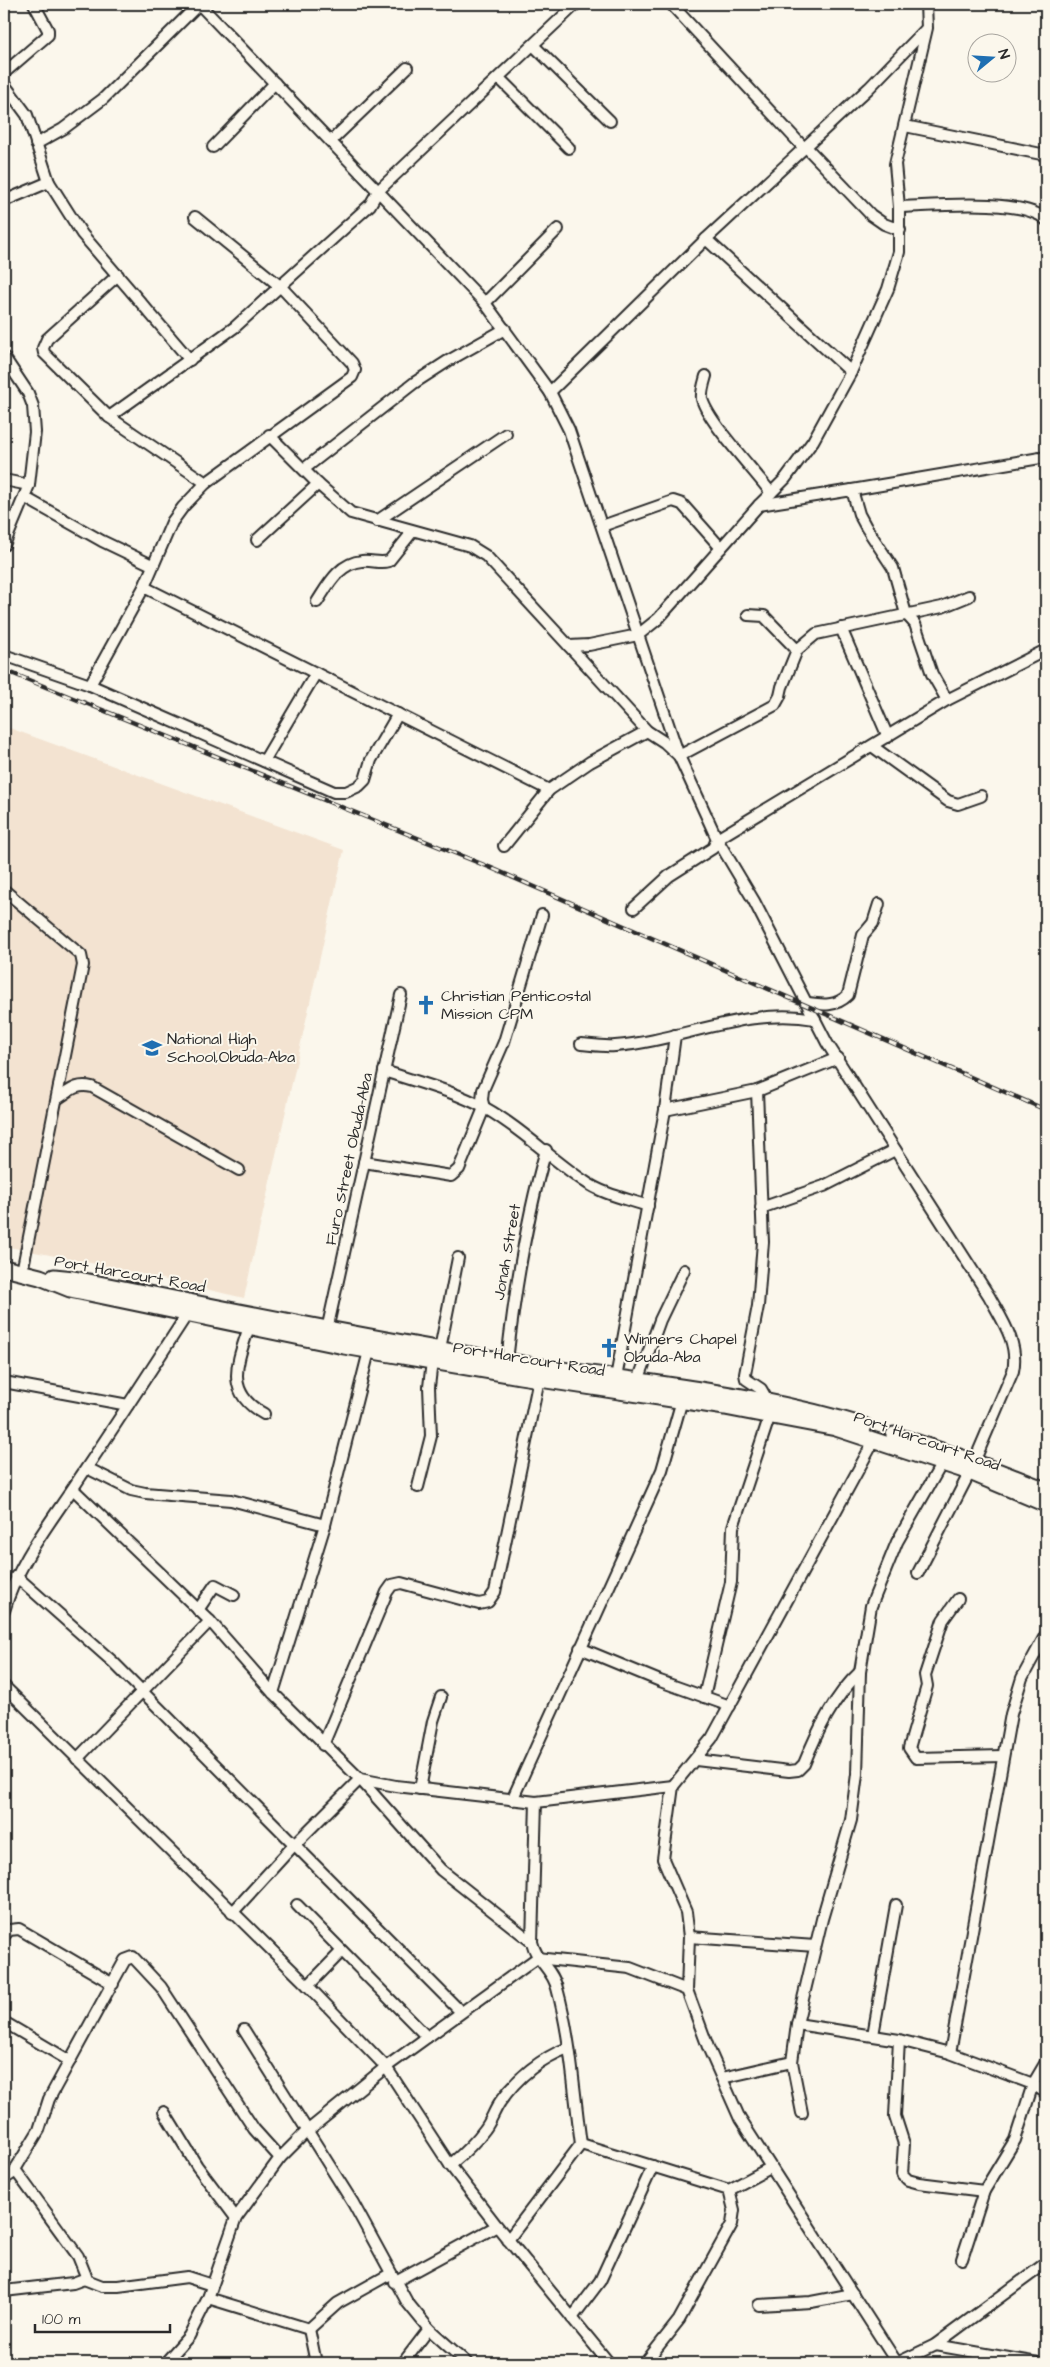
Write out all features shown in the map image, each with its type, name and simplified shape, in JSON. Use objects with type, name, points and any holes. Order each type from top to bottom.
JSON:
[{"type":"highway","points":[[4,1268],[40,1277]]},
{"type":"highway","name":"Port Harcourt Road","points":[[40,1277],[74,1279],[327,1330],[539,1379],[682,1400],[840,1418],[914,1447],[1046,1490]]},
{"type":"highway","name":"Port Harcourt Road","points":[[40,1277],[70,1289],[369,1350],[507,1361],[638,1381],[767,1409],[875,1439],[914,1447],[942,1463],[972,1467],[1046,1504]]},
{"type":"street","points":[[4,73],[48,35],[48,30],[34,4]]},
{"type":"street","points":[[36,144],[63,129],[103,99],[199,4],[485,303],[550,392],[569,430],[679,756],[717,839],[754,901],[815,1019],[838,1058],[988,1296],[1010,1335],[1015,1360],[1013,1371],[972,1467],[918,1573]]},
{"type":"street","points":[[109,417],[235,327],[281,287],[370,205],[378,191],[534,46],[576,4]]},
{"type":"street","points":[[671,4],[805,148],[871,215],[884,224],[900,230]]},
{"type":"street","points":[[569,646],[589,645],[638,635],[675,601],[759,505],[785,479],[813,441],[851,372],[888,289],[899,252],[899,207],[895,164],[927,28],[926,4]]},
{"type":"street","points":[[550,392],[706,238],[805,148],[927,28]]},
{"type":"street","points":[[534,46],[610,122]]},
{"type":"street","points":[[331,141],[407,68]]},
{"type":"street","points":[[499,78],[569,148]]},
{"type":"street","points":[[213,147],[275,82]]},
{"type":"street","points":[[4,84],[27,115],[49,182],[82,234],[190,360]]},
{"type":"street","points":[[905,126],[1046,155]]},
{"type":"street","points":[[4,201],[49,182]]},
{"type":"street","points":[[899,207],[977,205],[1022,209],[1046,220]]},
{"type":"street","points":[[90,686],[144,587],[172,522],[183,507],[206,483],[352,377],[355,370],[352,363],[281,287],[195,217]]},
{"type":"street","points":[[485,303],[558,229]]},
{"type":"street","points":[[706,238],[851,372]]},
{"type":"street","points":[[118,275],[47,340],[43,348],[44,353],[109,417],[206,483]]},
{"type":"street","points":[[304,469],[414,383],[448,361],[505,330]]},
{"type":"street","points":[[4,357],[19,378],[33,406],[35,432],[29,486],[4,545]]},
{"type":"street","points":[[706,376],[702,397],[704,402],[719,428],[771,493]]},
{"type":"street","points":[[377,521],[506,434]]},
{"type":"street","points":[[270,435],[318,484],[351,513],[470,546],[486,556],[648,731],[679,756]]},
{"type":"street","points":[[759,505],[1046,457]]},
{"type":"street","points":[[4,480],[29,486]]},
{"type":"street","points":[[257,540],[318,484]]},
{"type":"street","points":[[852,490],[859,514],[866,528],[893,568],[906,614],[915,624],[932,674],[947,700]]},
{"type":"street","points":[[24,497],[102,541],[152,565]]},
{"type":"street","points":[[602,526],[673,501],[682,504],[721,548]]},
{"type":"street","points":[[317,602],[332,578],[348,565],[363,561],[384,563],[389,560],[413,531]]},
{"type":"street","points":[[144,587],[549,790]]},
{"type":"street","points":[[679,756],[774,705],[780,696],[797,650],[816,634],[942,607],[968,596]]},
{"type":"street","points":[[748,616],[764,616],[797,650]]},
{"type":"street","points":[[841,628],[888,736]]},
{"type":"street","points":[[634,908],[669,876],[713,848],[717,839],[947,700],[1046,650]]},
{"type":"street","points":[[4,655],[90,686],[334,792],[346,792],[359,786],[365,780],[371,760],[398,714]]},
{"type":"street","points":[[264,761],[316,673]]},
{"type":"street","points":[[504,846],[549,790],[590,762],[648,731]]},
{"type":"street","points":[[872,746],[948,801],[958,804],[981,796]]},
{"type":"street","points":[[4,890],[81,955],[83,965],[22,1272]]},
{"type":"street","points":[[807,1003],[825,1005],[837,1003],[848,995],[863,935],[873,923],[879,904]]},
{"type":"street","points":[[364,1162],[445,1175],[456,1174],[484,1108],[482,1100],[483,1090],[504,1042],[542,915]]},
{"type":"street","name":"Furo Street Obuda-Aba","points":[[327,1330],[401,995]]},
{"type":"street","points":[[581,1044],[616,1046],[758,1018],[799,1016],[815,1019]]},
{"type":"street","points":[[616,1378],[665,1110],[675,1035]]},
{"type":"street","points":[[665,1110],[757,1091],[838,1058]]},
{"type":"street","points":[[384,1071],[442,1090],[484,1108],[546,1150],[584,1181],[596,1188],[648,1206]]},
{"type":"street","points":[[56,1099],[75,1086],[92,1087],[239,1170]]},
{"type":"street","points":[[704,1697],[731,1582],[733,1527],[767,1409],[765,1396],[760,1389],[746,1379],[745,1374],[758,1306],[763,1242],[757,1091]]},
{"type":"street","name":"Jonah Street","points":[[507,1361],[516,1284],[532,1198],[546,1150]]},
{"type":"street","points":[[761,1208],[830,1184],[895,1150]]},
{"type":"street","points":[[418,1487],[432,1436],[429,1387],[458,1258]]},
{"type":"street","points":[[638,1381],[660,1320],[684,1270]]},
{"type":"street","points":[[4,1611],[16,1576],[51,1518],[73,1489],[188,1313]]},
{"type":"street","points":[[250,1326],[236,1366],[236,1378],[240,1390],[247,1400],[254,1409],[264,1414]]},
{"type":"street","points":[[273,1693],[325,1525],[369,1350]]},
{"type":"street","points":[[323,1745],[387,1592],[392,1586],[401,1583],[479,1604],[488,1602],[495,1592],[539,1379]]},
{"type":"street","points":[[4,1382],[128,1405]]},
{"type":"street","points":[[512,1800],[662,1470],[682,1400]]},
{"type":"street","points":[[875,1439],[712,1738],[674,1786],[663,1859],[683,1904],[689,1937],[687,1990],[740,2119],[897,2363],[935,2345],[1046,2264]]},
{"type":"street","points":[[802,2113],[792,2062],[797,2024],[815,1946],[850,1820],[857,1774],[860,1672],[871,1606],[897,1542],[942,1463]]},
{"type":"street","points":[[87,1468],[131,1490],[145,1493],[231,1500],[325,1525]]},
{"type":"street","points":[[73,1489],[210,1622],[273,1693],[360,1780],[441,1870],[532,1942]]},
{"type":"street","points":[[16,1576],[113,1662],[461,2012]]},
{"type":"street","points":[[198,1610],[215,1586],[234,1595]]},
{"type":"street","points":[[958,1600],[943,1620],[925,1675],[927,1686],[909,1748],[916,1758],[1003,1756]]},
{"type":"street","points":[[77,1758],[210,1622]]},
{"type":"street","points":[[950,2053],[1015,1696],[1022,1678],[1046,1634]]},
{"type":"street","points":[[580,1648],[660,1681],[730,1706]]},
{"type":"street","points":[[696,1760],[789,1771],[798,1770],[804,1764],[838,1697],[847,1684],[860,1672]]},
{"type":"street","points":[[4,1686],[308,1986],[386,2067],[450,2165],[508,2240],[609,2363]]},
{"type":"street","points":[[420,1789],[432,1721],[441,1696]]},
{"type":"street","points":[[232,1913],[294,1846],[360,1780]]},
{"type":"street","points":[[360,1780],[536,1802],[674,1786]]},
{"type":"street","points":[[508,2240],[581,2144],[568,2048],[557,1987],[550,1971],[537,1958],[532,1942],[536,1802]]},
{"type":"street","points":[[297,1905],[341,1952],[427,2037]]},
{"type":"street","points":[[873,2035],[896,1905]]},
{"type":"street","points":[[4,1936],[9,1930],[19,1928],[112,1984]]},
{"type":"street","points":[[689,1937],[815,1946]]},
{"type":"street","points":[[308,1986],[341,1952]]},
{"type":"street","points":[[4,2179],[16,2171],[39,2130],[49,2099],[128,1957],[136,1958],[161,1987],[254,2129],[280,2158]]},
{"type":"street","points":[[165,2363],[189,2336],[208,2298],[236,2218],[280,2158],[306,2132],[386,2067],[461,2012],[537,1958],[630,1968],[687,1990]]},
{"type":"street","points":[[4,2022],[70,2061]]},
{"type":"street","points":[[797,2024],[873,2035],[950,2053],[1033,2084],[1046,2093]]},
{"type":"street","points":[[244,2030],[306,2132],[353,2203],[406,2302],[430,2329],[467,2363]]},
{"type":"street","points":[[899,2040],[895,2116],[904,2144],[902,2174],[908,2180],[984,2191]]},
{"type":"street","points":[[450,2165],[468,2149],[486,2128],[499,2103],[512,2087],[551,2054],[568,2048]]},
{"type":"street","points":[[722,2078],[792,2062]]},
{"type":"street","points":[[962,2259],[984,2191],[1015,2140],[1033,2084],[1046,2062]]},
{"type":"street","points":[[164,2112],[197,2166],[236,2218]]},
{"type":"street","points":[[581,2144],[729,2190],[770,2168]]},
{"type":"street","points":[[572,2318],[600,2281],[653,2166]]},
{"type":"street","points":[[16,2171],[78,2256],[85,2272],[84,2279]]},
{"type":"street","points":[[645,2363],[679,2320],[732,2224],[734,2210],[729,2190]]},
{"type":"street","points":[[309,2329],[338,2303],[497,2226]]},
{"type":"street","points":[[4,2291],[73,2283],[84,2279],[102,2286],[118,2286],[188,2277],[212,2285]]},
{"type":"street","points":[[759,2305],[811,2302],[853,2294]]},
{"type":"street","points":[[208,2298],[309,2329]]},
{"type":"street","points":[[309,2329],[316,2363]]},
{"type":"street","points":[[403,2363],[430,2329]]},
{"type":"street","points":[[935,2345],[982,2359],[1038,2363]]},
{"type":"shaded area","name":"National High School,Obuda-Aba","points":[[4,726],[344,850],[244,1298],[111,1267],[4,1246]]},
{"type":"railway","points":[[4,670],[489,867],[1046,1110]]},
{"type":"place","name":"Christian Penticostal Mission CPM","points":[[426,1005]]},
{"type":"place","name":"National High School,Obuda-Aba","points":[[152,1048]]},
{"type":"place","name":"Winners Chapel Obuda-Aba","points":[[609,1348]]}]
